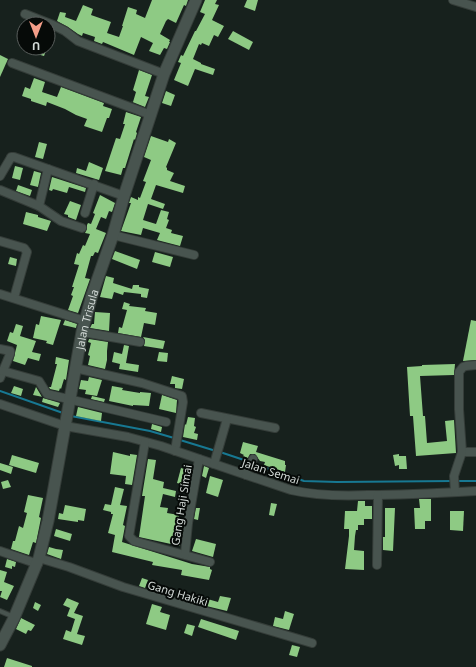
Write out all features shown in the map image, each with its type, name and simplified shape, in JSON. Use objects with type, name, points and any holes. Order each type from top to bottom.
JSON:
[{"type":"street","name":"Jalan Trisula","points":[[0,645],[14,618],[39,561],[48,521],[82,332],[92,295],[113,235],[124,196],[164,74],[196,0]]},
{"type":"street","points":[[453,0],[476,7]]},
{"type":"street","points":[[24,14],[54,25],[78,41],[164,74]]},
{"type":"street","points":[[12,63],[151,115]]},
{"type":"street","points":[[0,176],[11,157],[14,157],[94,184],[124,196]]},
{"type":"street","points":[[38,206],[48,169]]},
{"type":"street","points":[[85,213],[94,184]]},
{"type":"street","points":[[0,190],[38,206],[61,221],[82,228]]},
{"type":"street","points":[[113,235],[194,255]]},
{"type":"street","points":[[0,241],[24,248],[27,252],[14,298]]},
{"type":"street","points":[[0,294],[85,321]]},
{"type":"street","points":[[82,332],[140,342]]},
{"type":"street","points":[[0,349],[10,351],[2,374],[39,381],[47,394],[166,422]]},
{"type":"street","points":[[455,491],[454,476],[462,452],[458,372],[463,367],[476,365]]},
{"type":"street","points":[[75,368],[142,383],[182,396],[183,402],[175,448]]},
{"type":"street","name":"Jalan Semai","points":[[0,404],[145,442],[175,448],[199,459],[216,460],[249,467],[291,490],[308,494],[338,496],[476,491]]},
{"type":"street","points":[[201,413],[275,428]]},
{"type":"street","points":[[216,460],[227,419]]},
{"type":"street","name":"Gang Haji Simai","points":[[145,442],[129,536],[134,540],[210,562]]},
{"type":"street","points":[[462,452],[476,452]]},
{"type":"street","name":"Gang Haji Simai","points":[[185,554],[188,523],[199,459]]},
{"type":"street","points":[[377,565],[378,495]]},
{"type":"street","name":"Gang Hakiki","points":[[0,550],[39,561],[69,567],[122,587],[312,643]]},
{"type":"lane","points":[[0,611],[14,618]]},
{"type":"building","points":[[152,0],[188,0],[186,6],[184,5],[176,23],[168,19],[166,21],[160,34],[170,40],[170,42],[167,49],[164,48],[160,55],[149,51],[153,43],[141,37],[134,55],[103,42],[102,44],[94,41],[95,37],[83,33],[82,36],[57,21],[60,12],[66,13],[65,17],[76,21],[83,5],[93,9],[91,15],[111,22],[107,33],[119,37],[128,7],[137,10],[136,14],[145,18]]},
{"type":"building","points":[[205,0],[217,0],[215,4],[219,5],[212,20],[224,26],[218,37],[214,35],[209,46],[202,43],[201,45],[199,44],[193,59],[201,64],[215,69],[213,75],[195,69],[188,86],[174,80],[181,63],[178,62],[181,55],[183,56],[205,14],[200,12]]},
{"type":"building","points":[[247,0],[258,0],[255,11],[244,7]]},
{"type":"building","points":[[233,31],[253,42],[249,50],[228,39]]},
{"type":"building","points":[[0,55],[8,59],[0,77]]},
{"type":"building","points":[[139,70],[152,75],[145,96],[149,97],[145,107],[130,101],[133,102],[136,92],[133,90]]},
{"type":"building","points":[[34,78],[45,82],[42,92],[57,97],[61,87],[104,103],[103,106],[112,109],[102,132],[84,126],[87,119],[65,109],[47,102],[46,106],[22,96],[25,87],[30,89]]},
{"type":"building","points":[[166,91],[175,95],[171,106],[162,103]]},
{"type":"building","points":[[126,112],[141,117],[135,140],[134,139],[125,168],[123,168],[121,175],[105,171],[116,138],[120,139],[125,124],[123,124]]},
{"type":"building","points":[[151,136],[168,142],[169,139],[176,143],[166,167],[167,170],[174,173],[170,181],[185,186],[183,193],[156,185],[151,199],[165,204],[163,209],[148,204],[143,220],[156,224],[161,210],[169,212],[167,219],[169,220],[166,228],[172,230],[171,233],[183,236],[180,246],[157,240],[160,233],[143,228],[141,235],[121,231],[131,203],[129,203],[131,197],[138,200],[138,197],[140,198],[146,182],[143,181],[151,160],[144,157]]},
{"type":"building","points":[[39,142],[47,144],[43,159],[35,157]]},
{"type":"building","points":[[89,162],[103,168],[99,180],[76,173],[77,168],[86,171]]},
{"type":"building","points":[[15,166],[23,168],[20,180],[12,178]]},
{"type":"building","points":[[34,171],[41,173],[38,187],[30,185]]},
{"type":"building","points":[[52,177],[86,188],[85,192],[69,187],[67,193],[53,189],[52,191],[49,190]]},
{"type":"building","points":[[18,185],[32,190],[30,196],[16,191]]},
{"type":"building","points":[[100,195],[115,203],[112,212],[109,211],[106,219],[101,217],[96,229],[106,233],[98,253],[95,252],[93,256],[91,256],[85,278],[90,279],[78,313],[68,310],[73,296],[71,295],[74,287],[72,287],[79,265],[74,264],[77,253],[79,254],[83,245],[85,246],[90,234],[85,233],[87,225],[88,223],[91,224],[95,214],[93,213]]},
{"type":"building","points":[[70,201],[81,205],[76,220],[64,214]]},
{"type":"building","points":[[26,212],[38,215],[38,217],[51,221],[47,231],[23,224]]},
{"type":"building","points":[[115,251],[140,260],[137,269],[112,259]]},
{"type":"building","points":[[155,252],[173,257],[170,267],[152,262]]},
{"type":"building","points":[[10,257],[17,259],[16,266],[8,264]]},
{"type":"building","points":[[106,276],[114,278],[113,283],[132,289],[133,285],[139,285],[139,287],[149,289],[147,298],[141,297],[141,294],[124,292],[123,295],[114,292],[112,299],[100,297]]},
{"type":"building","points":[[124,302],[130,304],[129,306],[146,308],[145,311],[157,313],[155,325],[144,323],[141,337],[118,333],[119,327],[122,328],[127,310],[122,309]]},
{"type":"building","points":[[95,312],[110,313],[109,331],[90,328],[92,324],[94,324]]},
{"type":"building","points":[[41,316],[61,320],[53,345],[46,343],[47,341],[33,338],[36,324],[39,325]]},
{"type":"building","points":[[65,320],[77,324],[76,328],[63,325]]},
{"type":"building","points":[[471,320],[476,321],[476,360],[463,361]]},
{"type":"building","points":[[16,324],[23,326],[20,336],[36,341],[32,352],[41,354],[39,361],[28,358],[25,365],[13,361],[17,345],[7,341],[10,332],[13,333]]},
{"type":"building","points":[[143,337],[165,341],[163,349],[144,346],[145,340]]},
{"type":"building","points":[[89,339],[108,342],[105,369],[88,365],[90,356],[88,355],[91,343],[88,342]]},
{"type":"building","points":[[124,345],[129,346],[126,363],[139,365],[138,372],[119,369],[120,364],[112,362],[114,352],[122,354]]},
{"type":"building","points":[[159,352],[168,353],[167,362],[157,361]]},
{"type":"building","points":[[56,357],[69,360],[66,380],[64,379],[59,391],[50,389],[49,387],[51,387],[57,364],[55,364]]},
{"type":"building","points":[[455,364],[454,375],[420,376],[427,443],[447,441],[445,421],[454,420],[456,453],[416,456],[413,416],[410,416],[407,367]]},
{"type":"building","points":[[172,376],[184,379],[182,389],[175,388],[175,384],[170,384]]},
{"type":"building","points":[[89,377],[102,380],[97,396],[85,394],[86,390],[79,389],[81,380],[88,381]]},
{"type":"building","points":[[14,386],[23,389],[21,396],[11,393]]},
{"type":"building","points":[[112,386],[123,388],[122,390],[151,393],[149,406],[133,406],[109,401]]},
{"type":"building","points":[[36,387],[42,397],[33,395]]},
{"type":"building","points":[[162,395],[177,400],[176,413],[159,409]]},
{"type":"building","points":[[92,396],[105,399],[104,402],[91,399]]},
{"type":"building","points":[[43,398],[60,403],[58,407],[42,402]]},
{"type":"building","points":[[78,407],[102,413],[101,421],[76,416]]},
{"type":"building","points":[[188,417],[195,418],[194,426],[196,427],[194,433],[198,434],[197,440],[183,437],[185,424],[186,425]]},
{"type":"building","points":[[152,424],[162,427],[161,432],[151,429]]},
{"type":"building","points":[[243,442],[258,446],[256,452],[285,461],[285,472],[264,465],[265,462],[260,461],[255,454],[250,454],[248,458],[243,456],[244,455],[240,453]]},
{"type":"building","points":[[113,452],[130,456],[130,454],[137,455],[132,485],[125,484],[126,476],[110,474]]},
{"type":"building","points":[[399,454],[399,456],[406,456],[407,469],[399,469],[399,465],[395,466],[393,455]]},
{"type":"building","points":[[12,455],[39,463],[36,473],[9,465]]},
{"type":"building","points":[[148,459],[156,460],[153,479],[164,482],[163,488],[176,491],[175,497],[163,494],[160,507],[168,508],[167,513],[179,515],[176,533],[181,534],[180,546],[139,537],[145,496],[142,496]]},
{"type":"building","points":[[0,463],[13,467],[11,474],[0,470]]},
{"type":"building","points":[[204,466],[209,468],[206,478],[202,476]]},
{"type":"building","points":[[181,468],[191,471],[188,486],[177,483]]},
{"type":"building","points":[[210,476],[223,480],[218,497],[206,493]]},
{"type":"building","points":[[8,480],[11,487],[3,489],[1,482]]},
{"type":"building","points":[[115,487],[124,489],[120,505],[127,506],[123,525],[125,526],[122,542],[192,564],[210,567],[212,570],[209,580],[181,575],[182,570],[152,565],[153,562],[112,552],[115,535],[108,533],[113,514],[103,510],[105,504],[111,505]]},
{"type":"building","points":[[28,495],[43,498],[36,543],[33,542],[29,555],[11,549],[19,526],[23,528],[27,513],[24,512]]},
{"type":"building","points":[[419,499],[431,499],[431,521],[425,521],[425,529],[415,529],[414,508],[420,508]]},
{"type":"building","points":[[358,501],[365,501],[365,506],[372,506],[372,519],[364,519],[364,525],[358,525],[358,530],[356,530],[355,536],[354,550],[364,551],[364,570],[345,569],[349,529],[344,529],[345,511],[357,511]]},
{"type":"building","points":[[271,503],[277,504],[274,516],[269,515]]},
{"type":"building","points":[[65,505],[86,509],[84,521],[78,520],[78,522],[58,519],[59,513],[63,514]]},
{"type":"building","points":[[196,508],[200,508],[198,520],[194,519]]},
{"type":"building","points":[[385,508],[395,508],[393,551],[383,550],[383,537],[385,537]]},
{"type":"building","points":[[450,511],[464,511],[463,531],[450,530]]},
{"type":"building","points":[[56,529],[72,534],[70,541],[54,536]]},
{"type":"building","points":[[196,539],[216,544],[213,557],[192,551]]},
{"type":"building","points":[[49,547],[63,550],[61,559],[47,554]]},
{"type":"building","points":[[7,559],[16,562],[15,567],[12,566],[12,569],[5,567]]},
{"type":"building","points":[[0,570],[7,572],[4,582],[14,586],[7,600],[0,597],[2,591],[0,591]]},
{"type":"building","points":[[142,578],[148,580],[145,588],[139,586]]},
{"type":"building","points":[[220,596],[231,598],[227,611],[202,605],[204,598],[218,602]]},
{"type":"building","points":[[67,598],[79,603],[74,613],[83,616],[77,634],[85,636],[82,645],[63,639],[66,630],[71,632],[75,619],[67,616],[70,608],[63,605]]},
{"type":"building","points":[[35,602],[41,605],[38,611],[33,608]]},
{"type":"building","points":[[152,604],[162,607],[160,612],[170,615],[166,630],[146,624]]},
{"type":"building","points":[[285,611],[294,614],[289,630],[273,626],[275,617],[283,619]]},
{"type":"building","points":[[21,618],[35,625],[31,631],[28,630],[26,634],[16,629]]},
{"type":"building","points":[[201,619],[239,631],[236,640],[198,627]]},
{"type":"building","points":[[187,624],[195,626],[192,636],[184,633]]},
{"type":"building","points":[[292,645],[300,647],[297,657],[289,655]]},
{"type":"building","points":[[7,658],[32,666],[32,667],[4,667]]},
{"type":"waterway","points":[[0,391],[63,413]]},
{"type":"waterway","points":[[71,416],[150,431],[174,438]]},
{"type":"waterway","points":[[180,440],[216,451]]},
{"type":"waterway","points":[[220,452],[250,462]]},
{"type":"waterway","points":[[254,464],[304,481],[453,481]]},
{"type":"waterway","points":[[457,481],[476,481]]}]
